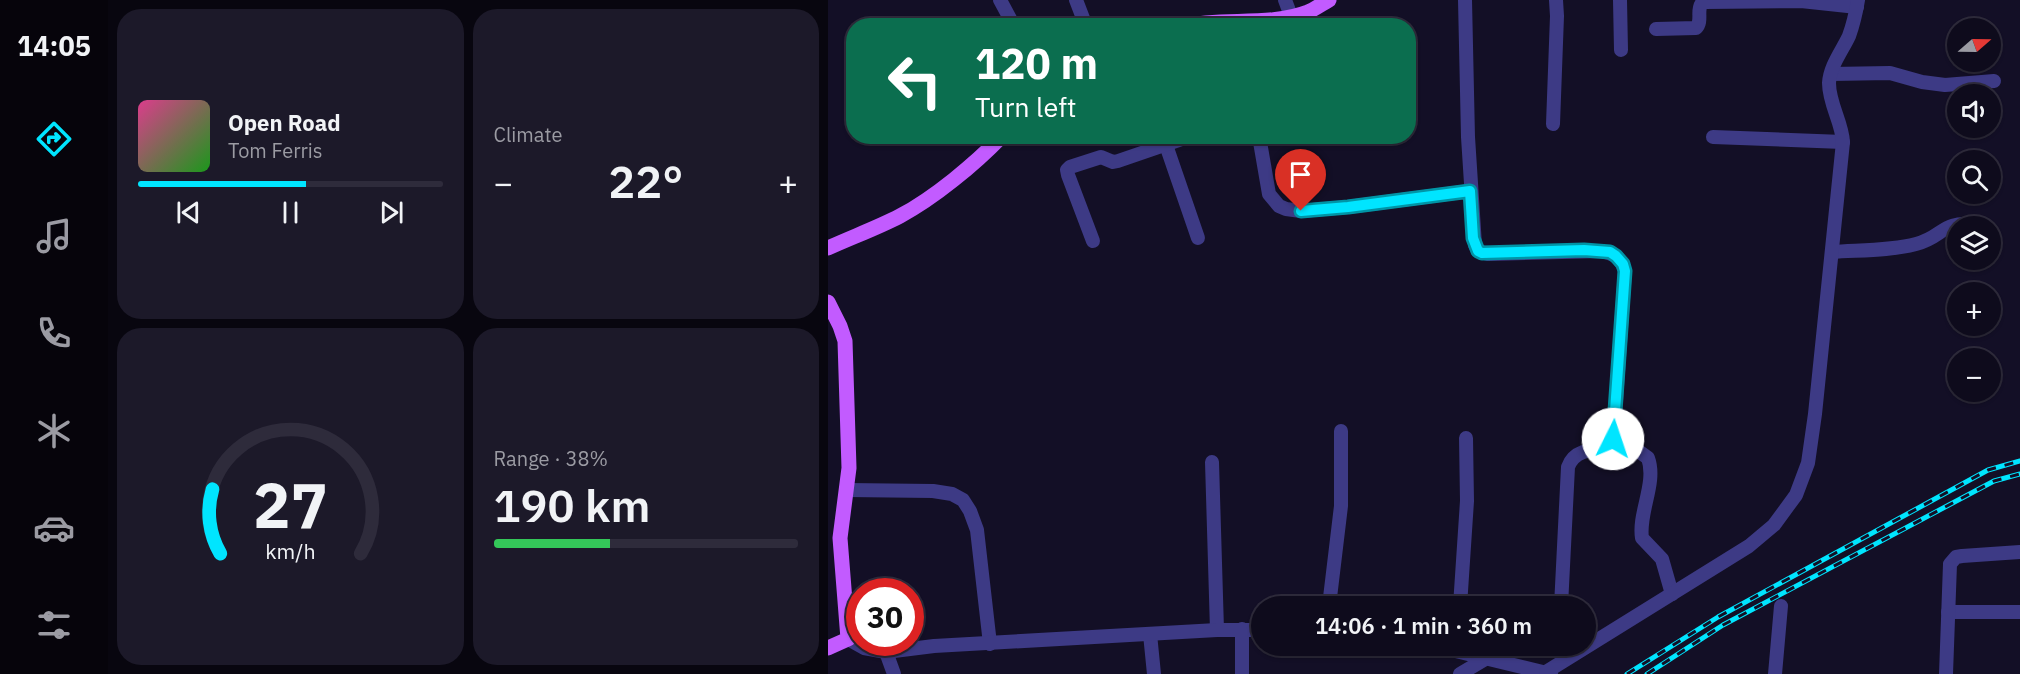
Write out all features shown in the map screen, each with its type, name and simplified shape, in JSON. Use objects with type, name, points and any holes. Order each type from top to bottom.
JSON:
[{"type":"main road","points":[[1284,18],[1309,12],[1329,0]]},
{"type":"main road","points":[[828,248],[898,217],[919,205],[975,162],[994,144]]},
{"type":"main road","points":[[828,302],[840,326],[846,351],[849,468],[840,538],[846,614]]},
{"type":"main road","points":[[828,648],[846,641]]},
{"type":"street","points":[[1000,0],[1010,18]]},
{"type":"street","points":[[1076,0],[1083,18]]},
{"type":"street","points":[[1285,0],[1291,16]]},
{"type":"street","points":[[1465,0],[1473,238],[1478,251],[1488,254],[1600,251],[1616,256],[1623,264],[1625,271],[1613,439],[1616,448]]},
{"type":"street","points":[[1553,124],[1556,0]]},
{"type":"street","points":[[1620,0],[1621,50]]},
{"type":"street","points":[[1481,656],[1549,673],[1567,659],[1728,560],[1761,536],[1774,525],[1796,495],[1808,463],[1843,142],[1841,127],[1830,94],[1831,74],[1848,38],[1857,4],[1801,1],[1705,2],[1700,4],[1700,24],[1696,28],[1656,29]]},
{"type":"street","points":[[1831,74],[1890,73],[1934,84],[1994,81]]},
{"type":"street","points":[[1713,137],[1843,142]]},
{"type":"street","points":[[1260,144],[1269,194],[1272,201],[1286,209],[1301,211],[1348,207],[1470,191]]},
{"type":"street","points":[[1093,241],[1067,170],[1070,166],[1105,157],[1113,162],[1118,161],[1167,145],[1198,238]]},
{"type":"street","points":[[1832,252],[1909,246],[1924,241],[1947,228]]},
{"type":"street","points":[[1330,596],[1341,506],[1341,431]]},
{"type":"street","points":[[1461,596],[1467,501],[1466,438]]},
{"type":"street","points":[[1562,596],[1570,460],[1581,452],[1616,448],[1637,450],[1648,458],[1650,471],[1641,528],[1642,538],[1662,559],[1672,594]]},
{"type":"street","points":[[1212,462],[1217,630]]},
{"type":"street","points":[[847,490],[933,491],[952,494],[963,500],[970,511],[976,530],[990,644]]},
{"type":"street","points":[[1946,674],[1950,564],[1956,557],[2020,552]]},
{"type":"street","points":[[1775,674],[1781,606]]},
{"type":"street","points":[[1948,612],[2020,612]]},
{"type":"street","points":[[1242,629],[1242,674]]},
{"type":"street","points":[[924,647],[1251,629]]},
{"type":"street","points":[[1150,634],[1154,674]]},
{"type":"street","points":[[887,656],[894,674]]},
{"type":"street","points":[[1460,674],[1487,658]]},
{"type":"railway","points":[[1627,674],[1718,617],[1988,470],[2020,461]]},
{"type":"railway","points":[[1647,674],[1723,625],[1994,481],[2020,474]]},
{"type":"route","points":[[1301,211],[1470,191],[1473,238],[1478,251],[1482,253],[1584,250],[1610,252],[1616,256],[1623,264],[1625,271],[1613,439]]}]
